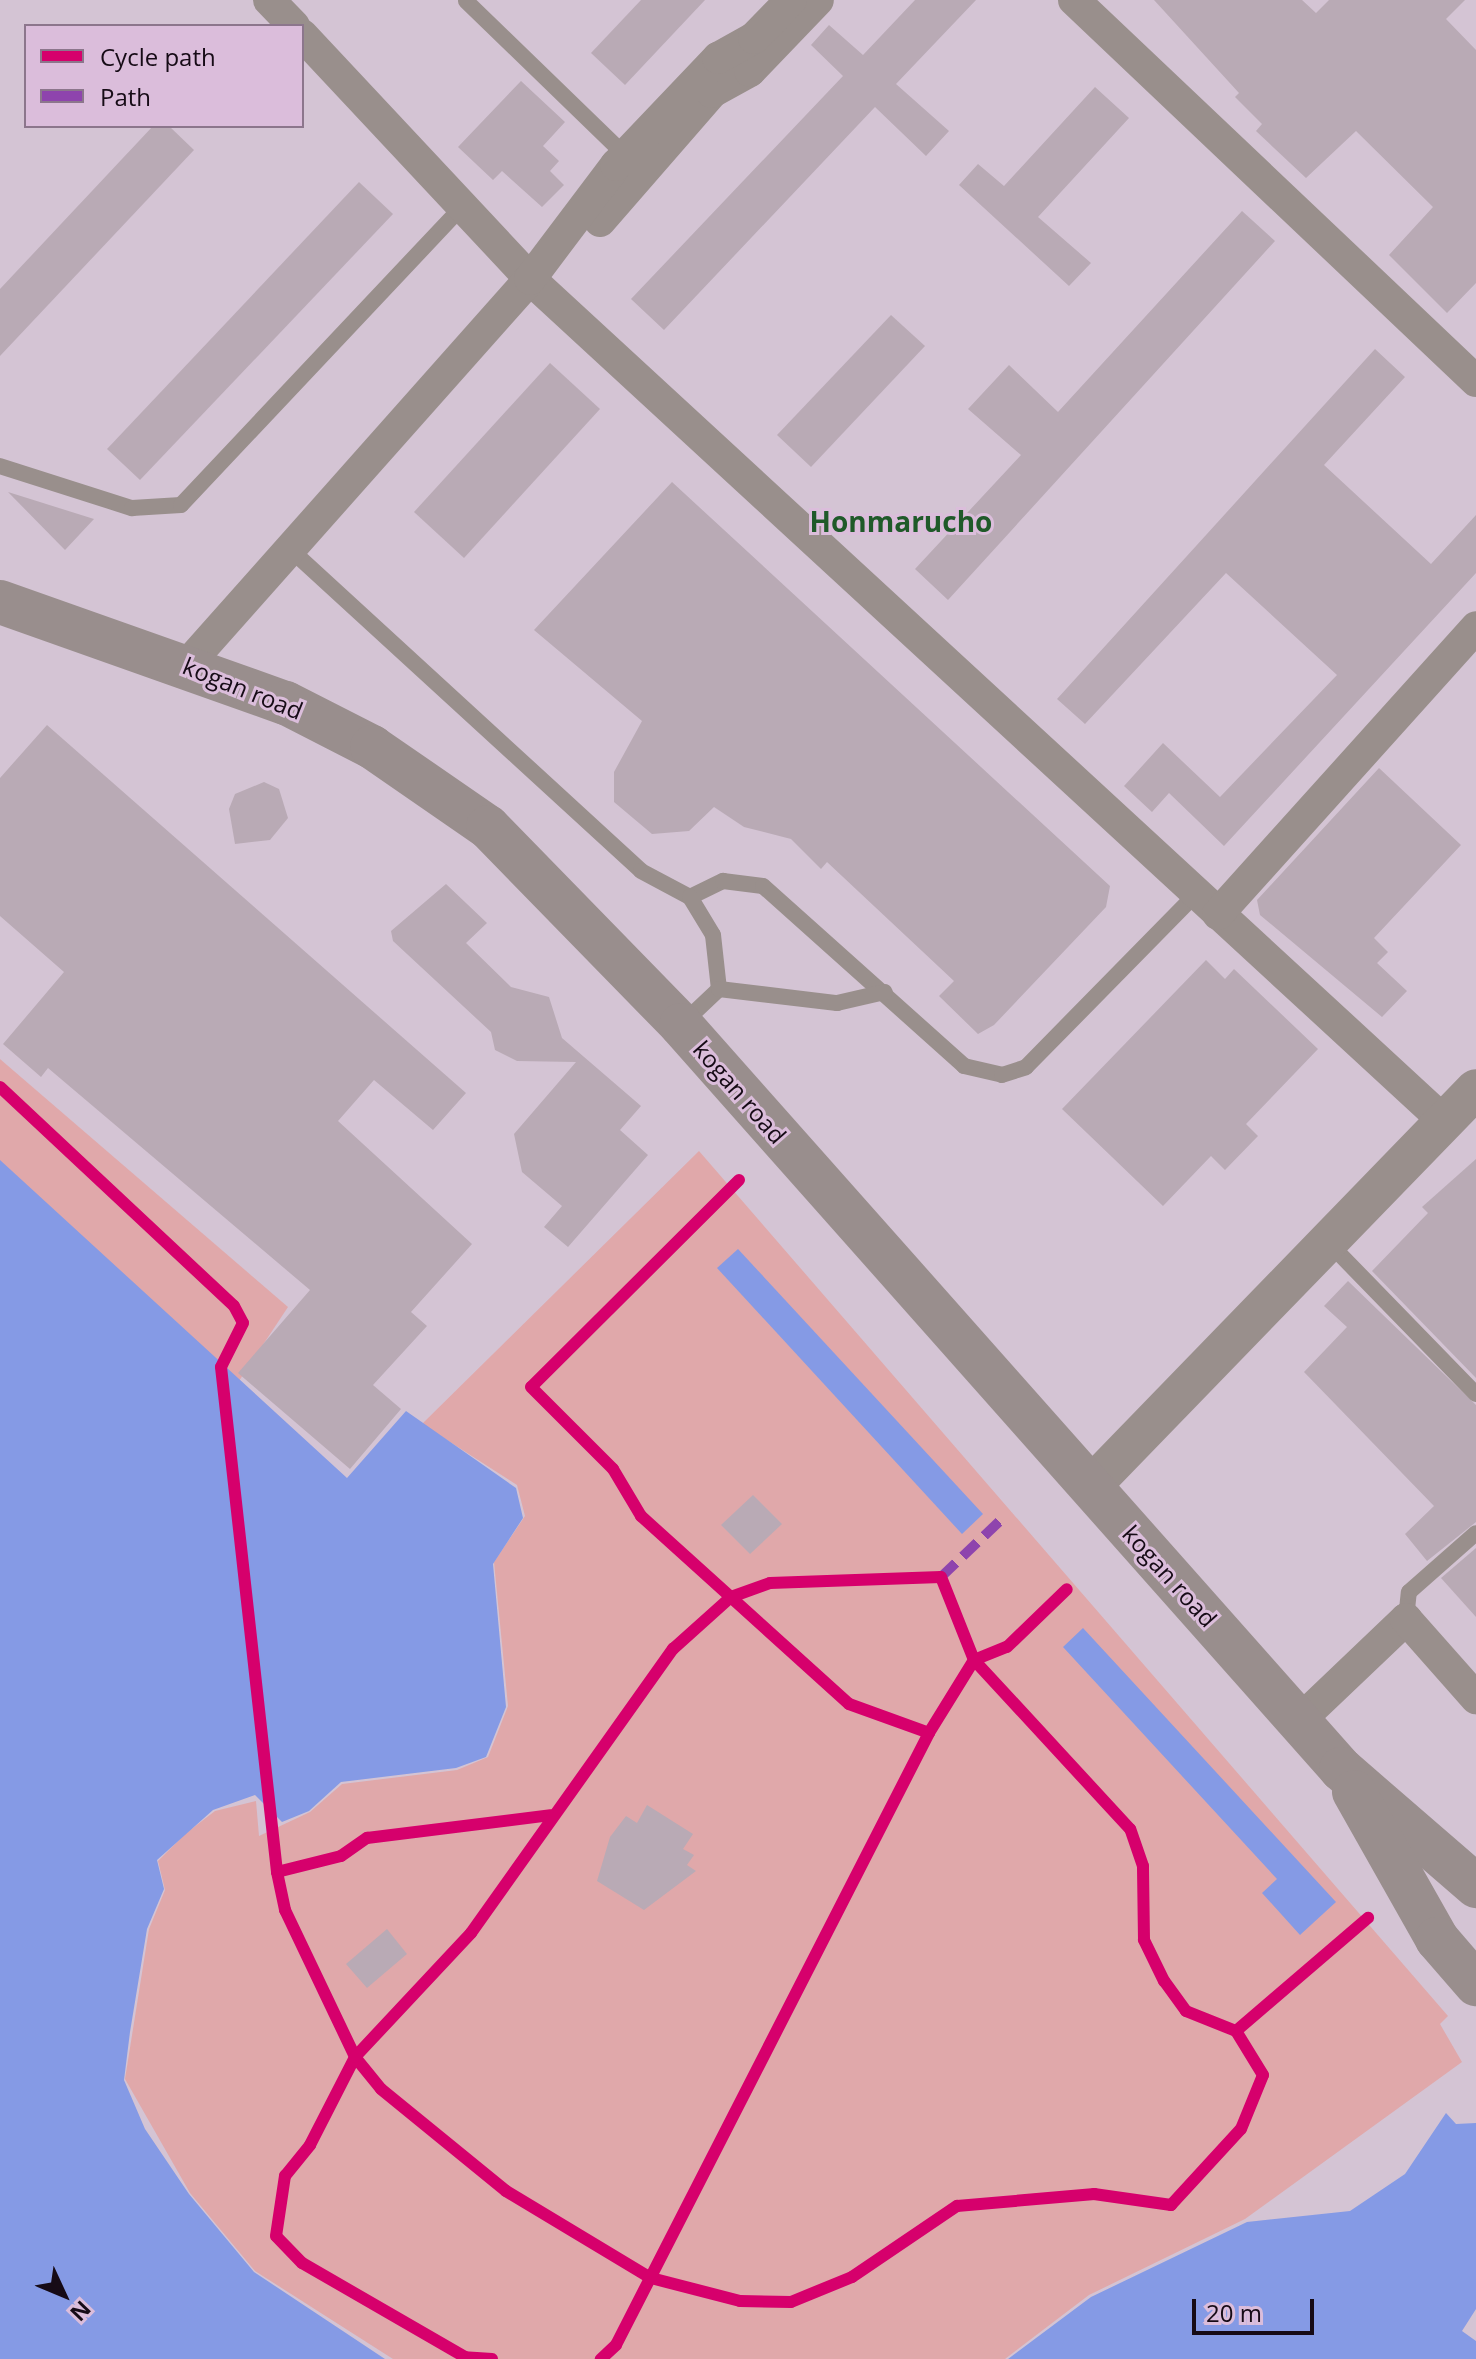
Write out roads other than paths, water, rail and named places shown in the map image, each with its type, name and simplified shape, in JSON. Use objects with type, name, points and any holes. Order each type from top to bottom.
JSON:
[{"type":"main road","name":"kogan road","points":[[0,602],[187,665],[372,747],[488,827],[681,1025],[1341,1769],[1476,1886]]},
{"type":"main road","name":"kogan road","points":[[1341,1769],[1437,1939],[1476,1984]]},
{"type":"street","points":[[269,0],[292,24]]},
{"type":"street","points":[[187,665],[530,279],[625,155],[718,58],[754,38],[791,0]]},
{"type":"street","points":[[530,279],[577,245],[712,92],[750,71],[818,0]]},
{"type":"street","points":[[1074,0],[1476,381]]},
{"type":"street","points":[[304,37],[530,279],[1444,1121]]},
{"type":"street","points":[[1207,904],[1476,627]]},
{"type":"street","points":[[1090,1487],[1476,1089]]},
{"type":"street","points":[[1299,1721],[1406,1619],[1476,1698]]},
{"type":"lane","points":[[466,1],[625,155]]},
{"type":"lane","points":[[0,466],[132,508],[181,505],[462,207]]},
{"type":"lane","points":[[290,549],[641,871],[690,897],[713,935],[719,989]]},
{"type":"lane","points":[[690,897],[723,881],[763,886],[885,992],[964,1066],[1002,1075],[1026,1067],[1207,904]]},
{"type":"lane","points":[[719,989],[837,1003],[885,992]]},
{"type":"lane","points":[[681,1025],[719,989]]},
{"type":"lane","points":[[1328,1242],[1476,1394]]},
{"type":"lane","points":[[1406,1619],[1409,1592],[1476,1533]]},
{"type":"water","points":[[0,1160],[347,1478],[406,1411],[516,1488],[523,1518],[493,1564],[506,1707],[486,1757],[456,1768],[341,1782],[309,1811],[282,1822],[255,1795],[213,1810],[157,1860],[164,1889],[147,1929],[130,2032],[124,2080],[145,2129],[189,2194],[254,2272],[385,2359],[0,2359]]},
{"type":"water","points":[[738,1249],[983,1514],[962,1534],[717,1268]]},
{"type":"water","points":[[1083,1628],[1336,1902],[1300,1935],[1262,1893],[1277,1879],[1063,1647]]},
{"type":"water","points":[[1446,2113],[1456,2124],[1476,2123],[1476,2309],[1462,2331],[1476,2341],[1476,2359],[1008,2359],[1091,2297],[1247,2222],[1350,2211],[1405,2174]]},
{"type":"district","name":"Honmarucho","points":[[901,521]]}]
